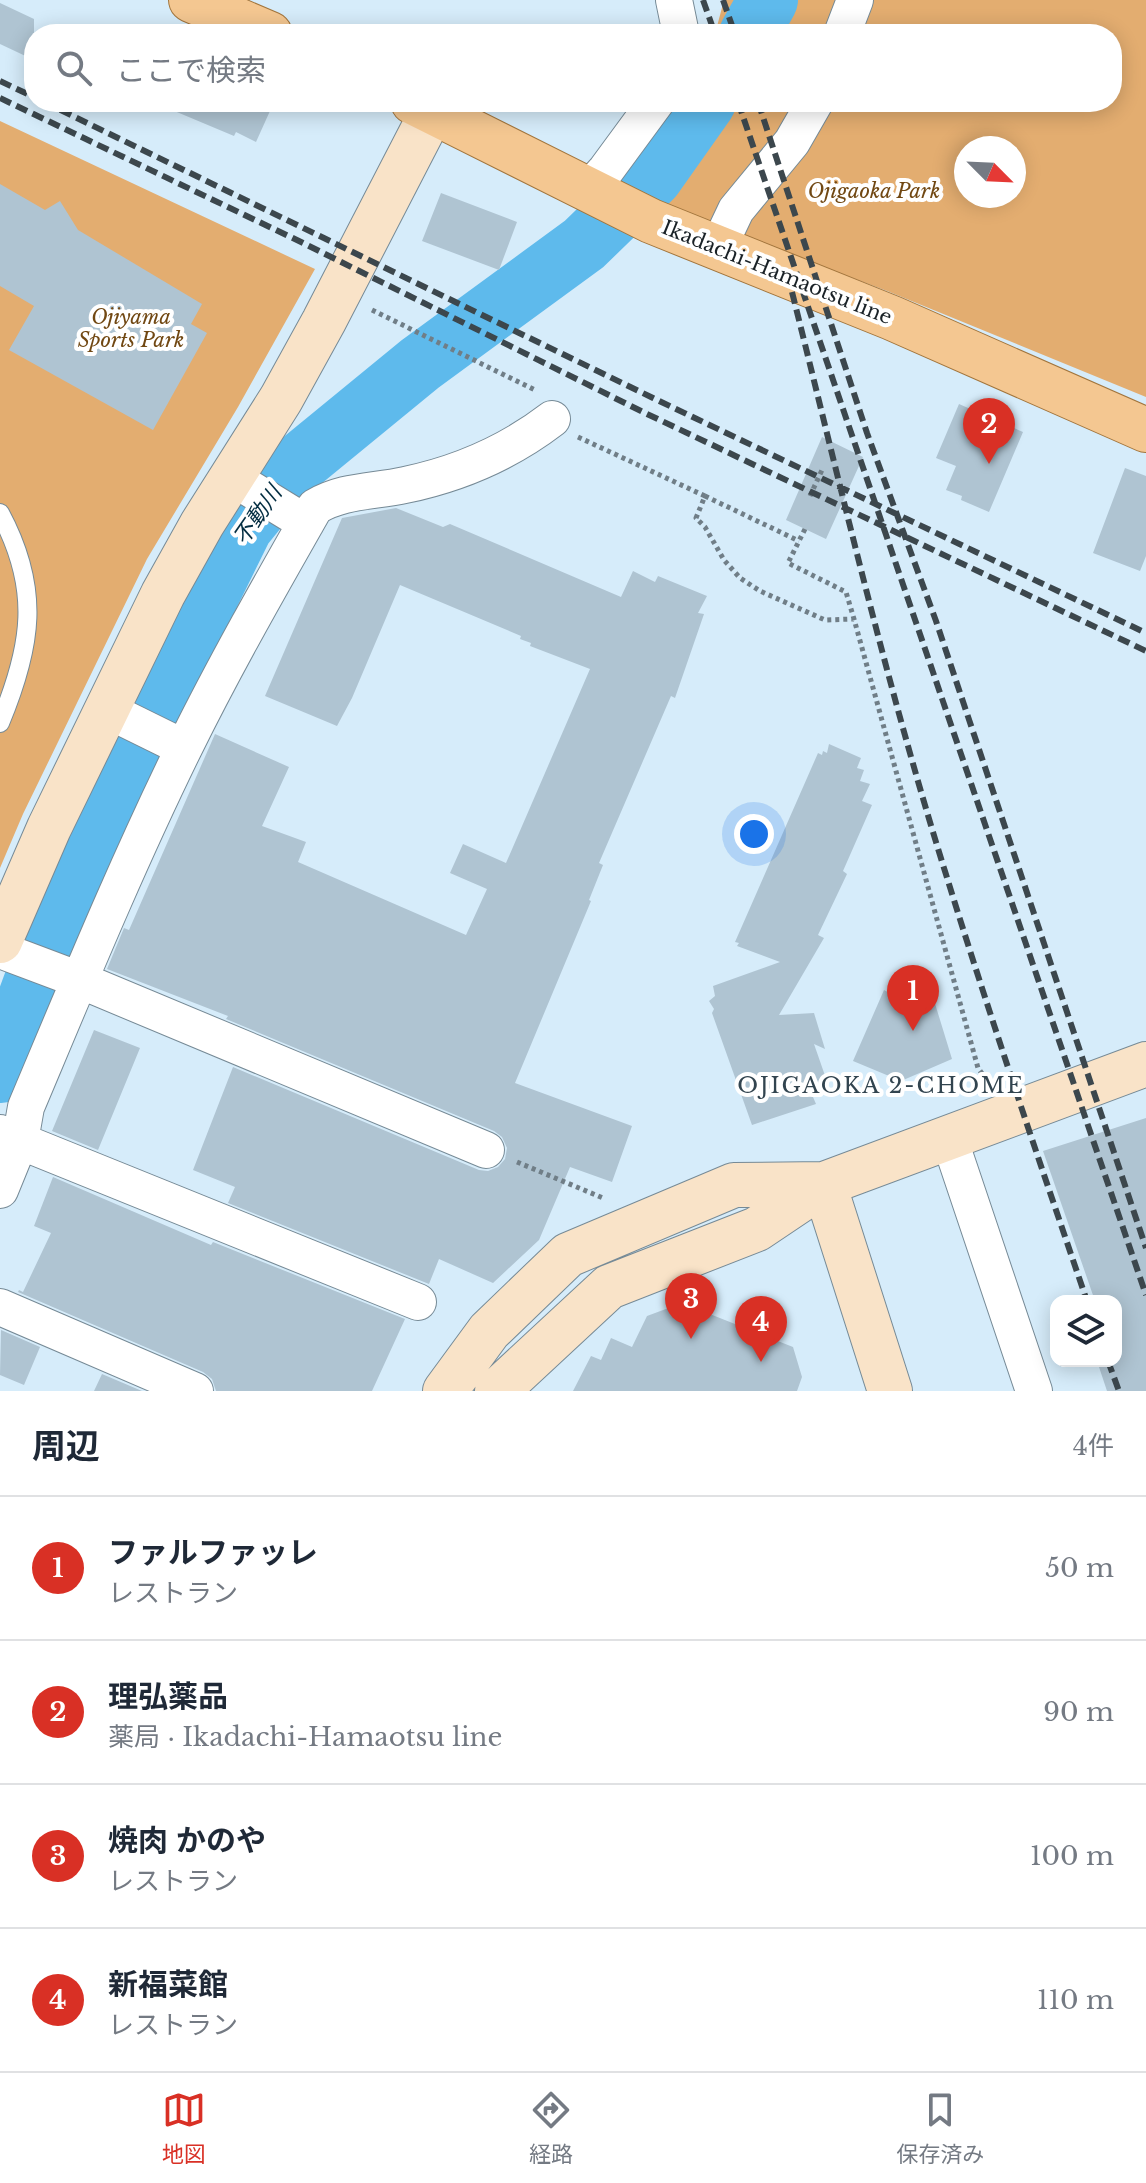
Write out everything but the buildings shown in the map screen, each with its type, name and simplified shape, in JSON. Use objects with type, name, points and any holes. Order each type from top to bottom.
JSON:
[{"type":"main road","points":[[191,0],[247,24]]},
{"type":"main road","name":"Ikadachi-Hamaotsu line","points":[[432,112],[651,221],[892,318],[1146,430]]},
{"type":"street","points":[[674,0],[679,24]]},
{"type":"street","points":[[846,24],[855,0]]},
{"type":"street","points":[[0,941],[49,828],[163,594],[281,399],[340,294],[420,112]]},
{"type":"street","points":[[590,192],[649,112]]},
{"type":"street","points":[[718,248],[736,210],[792,142],[809,112]]},
{"type":"street","points":[[0,1190],[12,1138],[78,980],[183,747],[245,628],[315,507],[333,496],[405,485],[476,463],[501,453],[552,419]]},
{"type":"street","points":[[233,478],[305,522]]},
{"type":"street","points":[[108,711],[183,747]]},
{"type":"street","points":[[0,950],[486,1150]]},
{"type":"street","points":[[497,1391],[609,1287],[757,1229],[824,1184],[1146,1064]]},
{"type":"street","points":[[12,1138],[418,1302]]},
{"type":"street","points":[[949,1138],[1034,1391]]},
{"type":"street","points":[[445,1391],[489,1331],[568,1255],[734,1185],[824,1184]]},
{"type":"street","points":[[824,1184],[890,1391]]},
{"type":"street","points":[[0,1307],[195,1391]]},
{"type":"lane","points":[[0,513],[23,566],[30,608],[24,654],[0,723]]},
{"type":"path","points":[[340,294],[535,390],[557,426],[799,541]]},
{"type":"path","points":[[810,496],[822,470]]},
{"type":"path","points":[[705,496],[696,518],[740,578],[760,591],[825,620],[854,619]]},
{"type":"path","points":[[805,529],[788,563],[846,592],[978,1068]]},
{"type":"path","points":[[486,1150],[653,1219]]},
{"type":"green space","name":"Ojigaoka Park","points":[[724,0],[1146,0],[1146,397],[887,291],[617,189],[675,112],[1122,112],[1122,24],[718,24]]},
{"type":"green space","name":"Ojiyama Sports Park","points":[[0,121],[315,269],[238,407],[147,559],[23,814],[0,868]]},
{"type":"waterway","name":"不動川","points":[[755,24],[768,0]]},
{"type":"waterway","name":"不動川","points":[[0,1073],[51,935],[118,781],[243,527],[287,473],[420,364],[584,244],[653,177],[699,112]]},
{"type":"railway","points":[[703,0],[711,24]]},
{"type":"railway","points":[[723,0],[731,24]]},
{"type":"railway","points":[[0,81],[24,92]]},
{"type":"railway","points":[[0,98],[24,109]]},
{"type":"railway","points":[[29,112],[299,241],[645,413],[1146,651]]},
{"type":"railway","points":[[65,112],[1146,633]]},
{"type":"railway","points":[[741,112],[1146,1295]]},
{"type":"railway","points":[[761,112],[867,433],[936,621],[1146,1248]]},
{"type":"railway","points":[[792,292],[916,774],[991,1015],[1085,1295]]},
{"type":"railway","points":[[1110,1367],[1119,1391]]},
{"type":"place","name":"理弘薬品","points":[[989,464]]},
{"type":"place","name":"ファルファッレ","points":[[913,1031]]},
{"type":"place","name":"焼肉 かのや","points":[[691,1339]]},
{"type":"place","name":"新福菜館","points":[[761,1362]]},
{"type":"district","name":"OJIGAOKA 2-CHOME","points":[[881,1085]]}]
